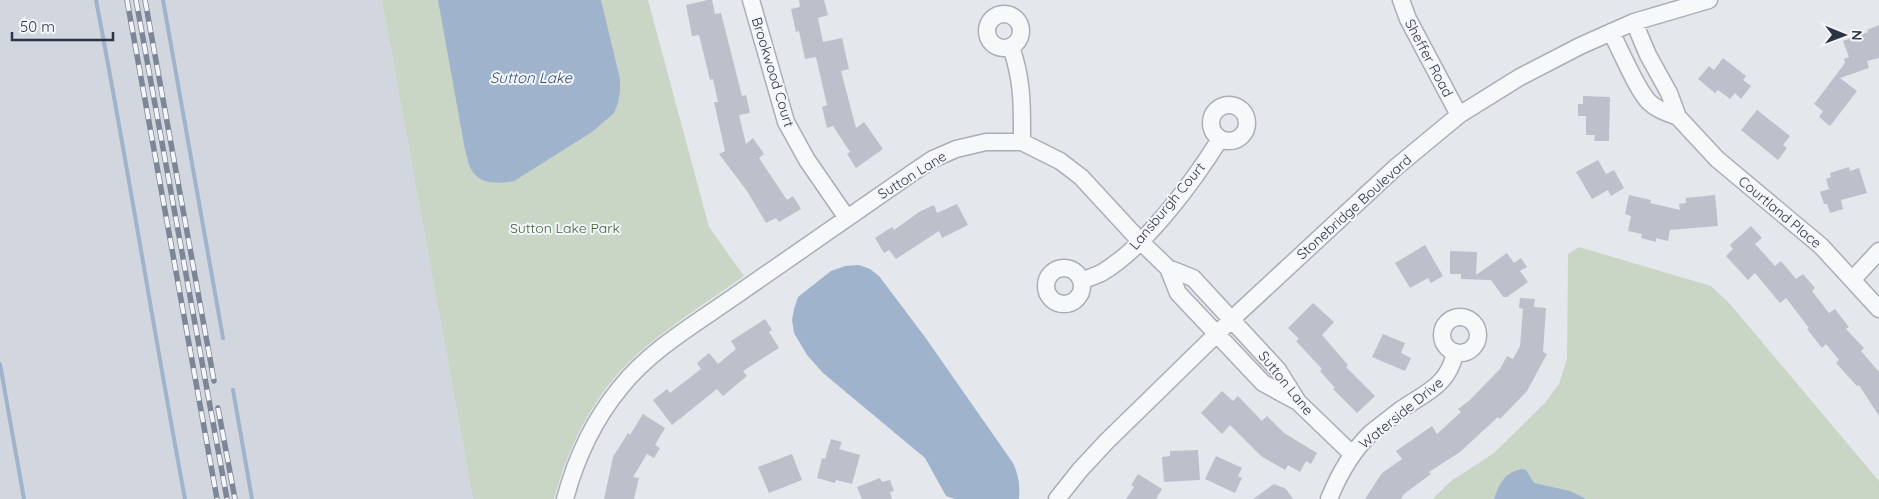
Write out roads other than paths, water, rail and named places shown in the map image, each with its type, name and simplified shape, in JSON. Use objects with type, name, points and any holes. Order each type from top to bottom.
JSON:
[{"type":"street","name":"Brookwood Court","points":[[751,0],[790,129],[807,160],[847,218]]},
{"type":"street","name":"Sheffer Road","points":[[1401,0],[1408,19],[1459,115]]},
{"type":"street","name":"Stonebridge Boulevard","points":[[1057,499],[1080,470],[1107,441],[1216,334],[1395,168],[1459,115],[1549,61],[1611,32],[1634,22],[1709,0]]},
{"type":"street","name":"Courtland Place","points":[[1634,22],[1648,55],[1669,93],[1678,116],[1717,159],[1821,246],[1879,309]]},
{"type":"street","name":"Courtland Place","points":[[1611,32],[1649,102],[1660,110],[1678,116]]},
{"type":"street","points":[[1011,46],[1020,77],[1023,98],[1022,142]]},
{"type":"street","name":"Lansburgh Court","points":[[1082,281],[1108,268],[1140,241],[1196,175],[1220,139]]},
{"type":"street","name":"Sutton Lane","points":[[564,499],[574,467],[586,440],[602,412],[640,367],[683,332],[915,170],[943,154],[972,144],[986,142],[1022,142],[1060,161],[1081,177],[1140,241],[1168,268],[1193,278],[1278,370],[1298,402],[1352,454]]},
{"type":"street","points":[[1853,279],[1879,251]]},
{"type":"street","points":[[1168,268],[1178,293],[1263,383],[1298,402]]},
{"type":"street","name":"Waterside Drive","points":[[1329,499],[1352,454],[1372,432],[1392,416],[1441,383],[1450,368],[1455,352]]},
{"type":"water","name":"Sutton Lake","points":[[438,0],[601,0],[620,79],[618,103],[614,113],[592,132],[514,181],[496,183],[479,178],[469,165],[465,150]]},
{"type":"water","points":[[859,265],[870,269],[879,276],[925,337],[1013,463],[1019,481],[1019,499],[955,499],[946,496],[925,458],[823,373],[807,355],[794,333],[792,320],[798,297],[831,271],[845,266]]},
{"type":"water","points":[[1522,469],[1526,470],[1534,483],[1570,491],[1586,499],[1494,499],[1498,488],[1507,476]]},
{"type":"waterway","points":[[96,0],[185,499]]},
{"type":"waterway","points":[[163,0],[223,338]]},
{"type":"waterway","points":[[0,364],[24,499]]},
{"type":"waterway","points":[[233,390],[252,499]]},
{"type":"railway","points":[[127,0],[217,499]]},
{"type":"railway","points":[[136,0],[227,499]]},
{"type":"railway","points":[[145,0],[214,381]]},
{"type":"railway","points":[[218,408],[235,499]]},
{"type":"park label","name":"Sutton Lake Park","points":[[565,228]]}]
